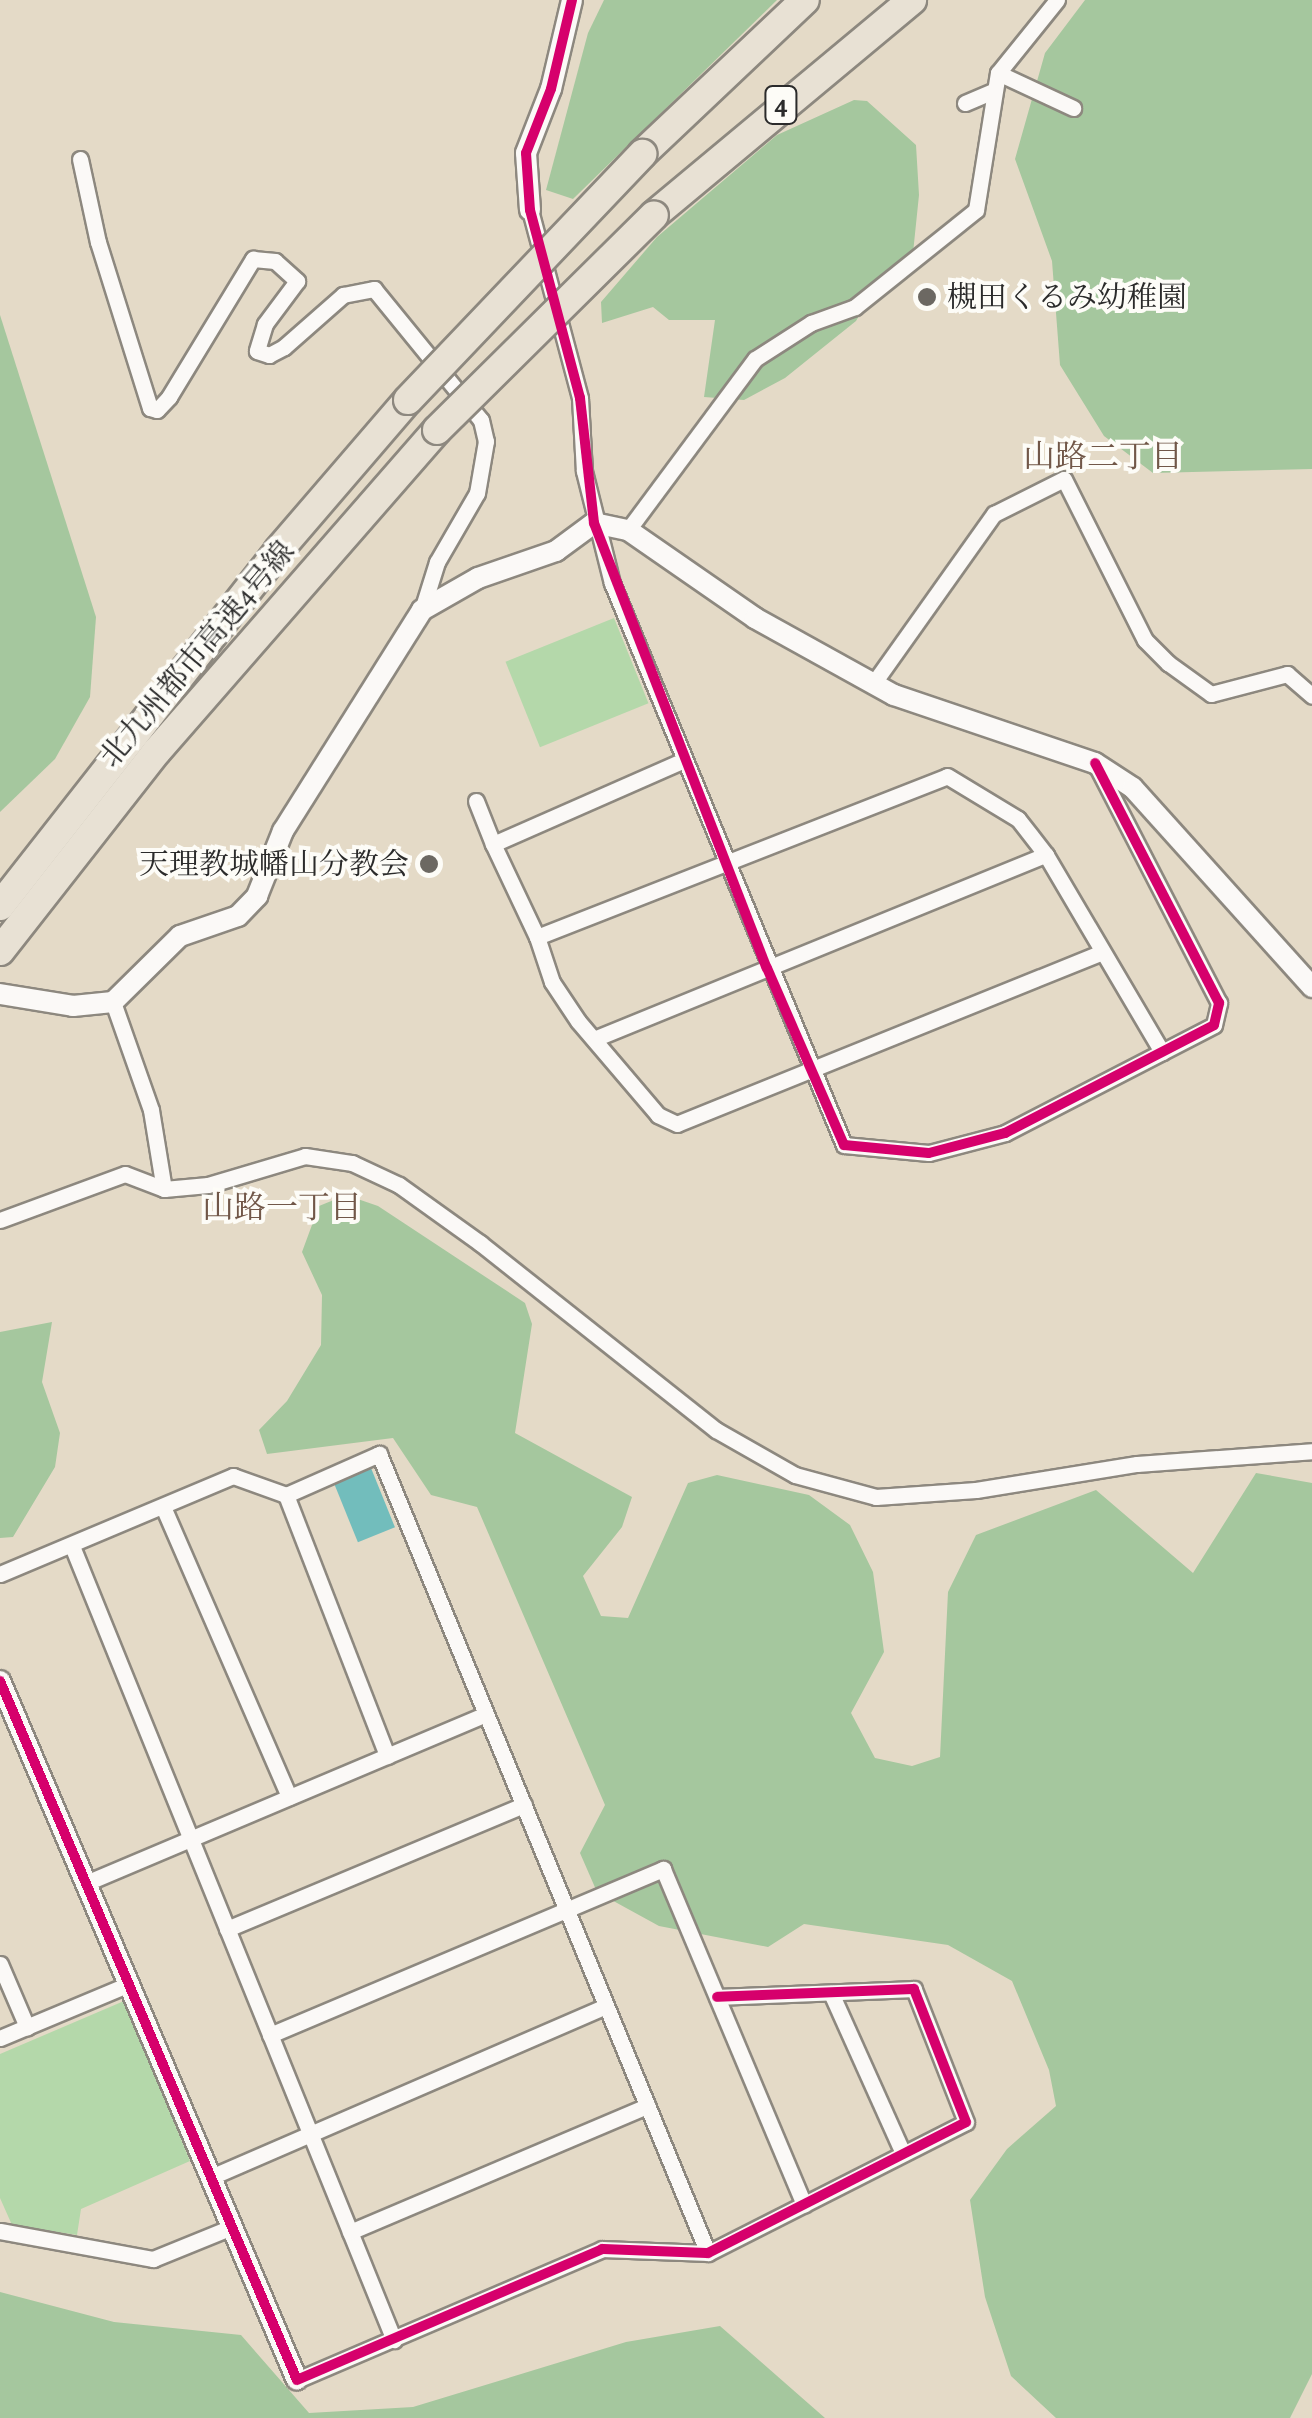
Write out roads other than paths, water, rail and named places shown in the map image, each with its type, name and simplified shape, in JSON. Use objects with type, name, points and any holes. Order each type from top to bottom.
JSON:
[{"type":"highway","name":"北九州都市高速4号線","points":[[6,929],[278,551],[408,400],[642,154],[806,0]]},
{"type":"highway","name":"北九州都市高速4号線","points":[[6,929],[300,580],[437,430],[654,214],[912,0]]},
{"type":"street","points":[[572,0],[551,89],[526,153],[530,210],[580,398],[594,523],[767,968],[844,1145],[930,1153],[1005,1133],[1214,1025],[1219,1002],[1094,763]]},
{"type":"street","points":[[628,530],[755,359],[811,323],[855,307],[976,210],[998,73],[1057,0]]},
{"type":"street","points":[[998,73],[1073,108]]},
{"type":"street","points":[[965,103],[994,91]]},
{"type":"street","points":[[0,994],[73,1006],[114,1002],[180,936],[238,916],[258,896],[282,832],[422,610],[437,562],[477,493],[486,442],[481,420],[374,289],[344,295],[284,347],[269,355],[257,352],[265,324],[298,281],[276,261],[252,259],[169,397],[157,410],[150,408],[80,159]]},
{"type":"street","points":[[873,684],[994,514],[1064,479],[1145,640],[1168,663],[1211,694],[1287,674],[1312,696]]},
{"type":"street","points":[[422,610],[478,578],[556,551],[594,523],[628,530],[755,618],[873,684],[1094,763],[1133,788],[1312,988]]},
{"type":"street","points":[[493,844],[684,760]]},
{"type":"street","points":[[537,937],[947,776],[1018,819],[1046,855],[1100,953],[1162,1052]]},
{"type":"street","points":[[476,801],[537,937],[552,982],[658,1115],[676,1124],[812,1073],[1100,953]]},
{"type":"street","points":[[594,1038],[1046,855]]},
{"type":"street","points":[[114,1002],[151,1110],[164,1189]]},
{"type":"street","points":[[0,1220],[125,1174],[164,1189],[208,1185],[304,1156],[378,1174],[480,1243],[716,1430],[795,1474],[876,1496],[976,1490],[1137,1464],[1312,1451]]},
{"type":"street","points":[[0,1574],[164,1509],[233,1476],[286,1495],[379,1454],[708,2252]]},
{"type":"street","points":[[286,1495],[387,1756]]},
{"type":"street","points":[[164,1509],[288,1798]]},
{"type":"street","points":[[72,1546],[394,2340]]},
{"type":"street","points":[[2,1691],[297,2380],[602,2249],[708,2252],[966,2122],[914,1989],[717,1998]]},
{"type":"street","points":[[86,1884],[486,1714]]},
{"type":"street","points":[[227,1929],[524,1805]]},
{"type":"street","points":[[270,2035],[663,1869],[804,2206]]},
{"type":"street","points":[[0,1964],[27,2027]]},
{"type":"street","points":[[0,2038],[129,1984]]},
{"type":"street","points":[[830,1992],[903,2153]]},
{"type":"street","points":[[211,2177],[606,2006]]},
{"type":"street","points":[[350,2232],[647,2106]]},
{"type":"street","points":[[0,2232],[153,2259],[232,2227]]},
{"type":"water","points":[[371,1468],[395,1527],[358,1542],[334,1483]]},
{"type":"place","name":"槻田くるみ幼稚園","points":[[927,297]]},
{"type":"place","name":"天理教城幡山分教会","points":[[429,864]]},
{"type":"district","name":"山路二丁目","points":[[1103,456]]},
{"type":"district","name":"山路一丁目","points":[[282,1207]]}]
